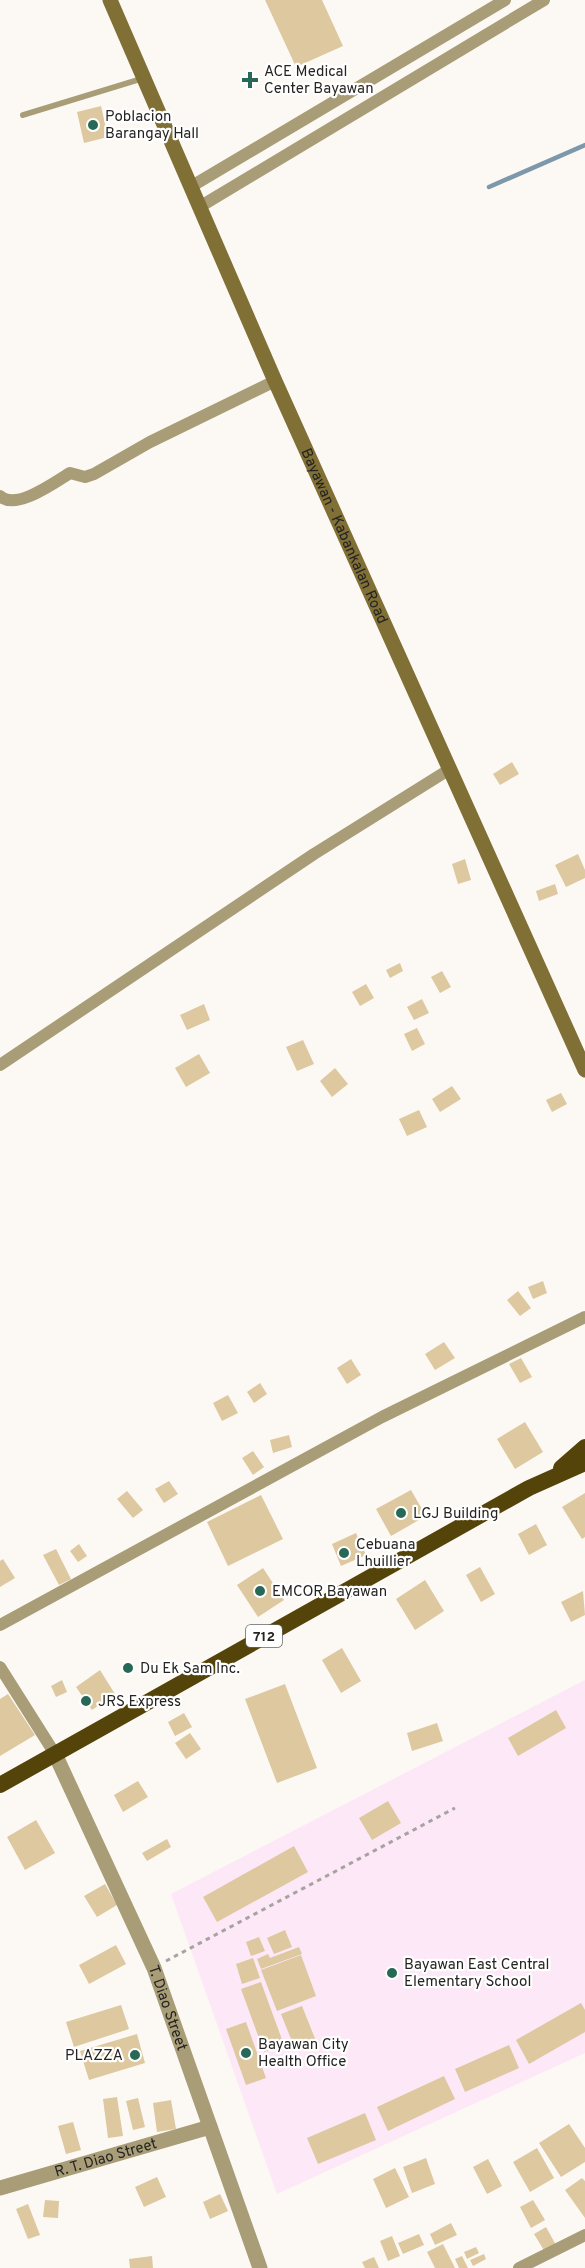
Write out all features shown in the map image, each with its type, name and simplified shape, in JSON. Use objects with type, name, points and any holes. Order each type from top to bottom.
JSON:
[{"type":"highway","name":"712","points":[[551,1476],[585,1447]]},
{"type":"highway","name":"712","points":[[0,1785],[551,1476],[585,1462]]},
{"type":"main road","name":"Bayawan - Kabankalan Road","points":[[110,0],[275,381],[585,1070]]},
{"type":"street","points":[[192,186],[344,96],[489,4],[505,0]]},
{"type":"street","points":[[512,0],[519,15]]},
{"type":"street","points":[[201,206],[544,0]]},
{"type":"street","points":[[489,4],[499,27]]},
{"type":"street","points":[[344,96],[354,114]]},
{"type":"street","points":[[0,496],[4,500],[14,500],[35,494],[70,473],[85,477],[94,474],[150,442],[275,381]]},
{"type":"street","points":[[0,1065],[314,854],[450,769]]},
{"type":"street","points":[[0,1625],[382,1417],[585,1317]]},
{"type":"street","points":[[0,1667],[55,1754]]},
{"type":"street","name":"T. Diao Street","points":[[55,1754],[154,1968],[260,2268]]},
{"type":"street","name":"R. T. Diao Street","points":[[0,2188],[210,2127]]},
{"type":"street","points":[[519,2268],[585,2235]]},
{"type":"lane","points":[[23,115],[144,78]]},
{"type":"path","points":[[154,1968],[455,1808]]},
{"type":"shaded area","name":"Bayawan East Central Elementary School","points":[[585,1680],[585,2053],[277,2194],[171,1894]]},
{"type":"building","points":[[265,0],[322,0],[343,46],[296,67]]},
{"type":"building","name":"Poblacion Barangay Hall","points":[[101,106],[108,137],[84,143],[77,112]]},
{"type":"building","points":[[512,762],[519,774],[500,785],[493,774]]},
{"type":"building","points":[[578,854],[585,870],[585,878],[566,887],[555,865]]},
{"type":"building","points":[[465,859],[471,880],[458,884],[452,864]]},
{"type":"building","points":[[555,884],[558,894],[539,901],[536,891]]},
{"type":"building","points":[[400,963],[403,971],[390,978],[386,970]]},
{"type":"building","points":[[442,971],[451,987],[440,993],[431,977]]},
{"type":"building","points":[[366,984],[374,998],[360,1006],[352,992]]},
{"type":"building","points":[[422,999],[429,1013],[414,1020],[407,1007]]},
{"type":"building","points":[[204,1004],[210,1020],[187,1030],[180,1015]]},
{"type":"building","points":[[417,1028],[425,1044],[412,1051],[404,1034]]},
{"type":"building","points":[[303,1040],[314,1064],[297,1071],[286,1047]]},
{"type":"building","points":[[199,1054],[210,1073],[186,1087],[175,1068]]},
{"type":"building","points":[[335,1068],[348,1084],[332,1097],[320,1081]]},
{"type":"building","points":[[452,1086],[461,1099],[440,1112],[432,1099]]},
{"type":"building","points":[[561,1093],[567,1104],[552,1112],[546,1100]]},
{"type":"building","points":[[419,1110],[427,1127],[407,1136],[399,1119]]},
{"type":"building","points":[[543,1281],[547,1293],[533,1299],[528,1287]]},
{"type":"building","points":[[518,1291],[531,1308],[520,1316],[507,1300]]},
{"type":"building","points":[[444,1342],[455,1358],[435,1370],[425,1354]]},
{"type":"building","points":[[521,1358],[532,1377],[520,1383],[509,1364]]},
{"type":"building","points":[[351,1359],[361,1375],[347,1384],[337,1368]]},
{"type":"building","points":[[260,1383],[267,1394],[254,1403],[247,1392]]},
{"type":"building","points":[[228,1395],[238,1413],[222,1421],[213,1403]]},
{"type":"building","points":[[525,1422],[543,1452],[515,1469],[497,1439]]},
{"type":"building","points":[[289,1435],[292,1447],[273,1453],[270,1440]]},
{"type":"building","points":[[253,1451],[264,1467],[253,1475],[242,1458]]},
{"type":"building","points":[[169,1481],[178,1494],[164,1503],[155,1489]]},
{"type":"building","name":"LGJ Building","points":[[411,1490],[426,1516],[391,1536],[376,1509]]},
{"type":"building","points":[[127,1491],[143,1510],[133,1518],[117,1499]]},
{"type":"building","points":[[585,1493],[585,1537],[582,1539],[562,1507]]},
{"type":"building","points":[[261,1495],[283,1539],[228,1566],[207,1522]]},
{"type":"building","points":[[536,1524],[547,1545],[529,1555],[518,1534]]},
{"type":"building","points":[[356,1533],[366,1555],[341,1566],[332,1544]]},
{"type":"building","points":[[79,1544],[87,1556],[78,1562],[70,1551]]},
{"type":"building","points":[[56,1549],[71,1579],[59,1585],[43,1555]]},
{"type":"building","points":[[3,1559],[15,1578],[0,1587],[0,1561]]},
{"type":"building","points":[[480,1567],[495,1594],[481,1602],[466,1575]]},
{"type":"building","points":[[263,1568],[284,1600],[258,1617],[237,1585]]},
{"type":"building","points":[[425,1580],[444,1611],[415,1630],[396,1599]]},
{"type":"building","points":[[583,1591],[585,1615],[571,1622],[561,1602]]},
{"type":"building","points":[[342,1648],[361,1681],[341,1693],[322,1660]]},
{"type":"building","points":[[100,1670],[115,1694],[92,1710],[76,1687]]},
{"type":"building","points":[[62,1680],[67,1692],[56,1697],[51,1686]]},
{"type":"building","points":[[285,1684],[317,1768],[277,1783],[245,1699]]},
{"type":"building","points":[[8,1694],[35,1735],[0,1756],[0,1699]]},
{"type":"building","points":[[556,1710],[566,1728],[518,1756],[508,1738]]},
{"type":"building","points":[[184,1713],[192,1727],[175,1736],[168,1722]]},
{"type":"building","points":[[437,1723],[443,1741],[412,1751],[407,1733]]},
{"type":"building","points":[[190,1733],[201,1749],[186,1759],[175,1743]]},
{"type":"building","points":[[138,1781],[148,1797],[123,1812],[114,1795]]},
{"type":"building","points":[[388,1801],[401,1823],[372,1840],[359,1818]]},
{"type":"building","points":[[36,1820],[55,1853],[25,1870],[7,1837]]},
{"type":"building","points":[[167,1839],[171,1847],[147,1861],[142,1853]]},
{"type":"building","points":[[294,1846],[308,1872],[217,1922],[203,1897]]},
{"type":"building","points":[[105,1884],[117,1905],[97,1917],[84,1896]]},
{"type":"building","points":[[285,1930],[292,1947],[274,1954],[267,1938]]},
{"type":"building","points":[[259,1937],[265,1951],[251,1956],[246,1942]]},
{"type":"building","points":[[116,1945],[126,1964],[89,1984],[79,1965]]},
{"type":"building","points":[[299,1947],[302,1954],[261,1969],[257,1959],[268,1954],[270,1958]]},
{"type":"building","points":[[301,1955],[316,1996],[277,2011],[261,1970]]},
{"type":"building","points":[[253,1958],[260,1978],[242,1984],[236,1964]]},
{"type":"building","points":[[261,1982],[284,2045],[264,2052],[241,1989]]},
{"type":"building","points":[[581,2003],[585,2010],[585,2032],[529,2064],[516,2040]]},
{"type":"building","points":[[121,2005],[129,2029],[74,2047],[66,2022]]},
{"type":"building","points":[[302,2006],[316,2041],[295,2049],[281,2014]]},
{"type":"building","name":"Bayawan City Health Office","points":[[246,2022],[266,2078],[246,2085],[226,2029]]},
{"type":"building","points":[[137,2034],[145,2063],[89,2080],[80,2051]]},
{"type":"building","points":[[509,2045],[519,2068],[465,2092],[455,2069]]},
{"type":"building","points":[[444,2076],[455,2099],[388,2131],[377,2107]]},
{"type":"building","points":[[117,2097],[123,2136],[108,2138],[103,2099]]},
{"type":"building","points":[[138,2098],[145,2127],[133,2130],[126,2101]]},
{"type":"building","points":[[171,2100],[176,2129],[157,2132],[153,2103]]},
{"type":"building","points":[[365,2113],[376,2140],[318,2164],[307,2138]]},
{"type":"building","points":[[73,2122],[81,2150],[66,2154],[58,2126]]},
{"type":"building","points":[[569,2124],[585,2148],[585,2162],[561,2177],[539,2143]]},
{"type":"building","points":[[537,2148],[554,2178],[530,2192],[513,2162]]},
{"type":"building","points":[[426,2158],[435,2184],[412,2193],[403,2167]]},
{"type":"building","points":[[488,2159],[502,2186],[487,2194],[473,2167]]},
{"type":"building","points":[[395,2168],[409,2197],[386,2208],[373,2179]]},
{"type":"building","points":[[157,2177],[166,2197],[144,2207],[135,2187]]},
{"type":"building","points":[[582,2178],[585,2181],[585,2218],[565,2190]]},
{"type":"building","points":[[220,2194],[228,2211],[210,2219],[203,2202]]},
{"type":"building","points":[[45,2200],[59,2201],[58,2218],[43,2217]]},
{"type":"building","points":[[533,2200],[545,2220],[531,2228],[520,2207]]},
{"type":"building","points":[[28,2204],[40,2235],[28,2239],[16,2209]]},
{"type":"building","points":[[451,2223],[457,2235],[435,2245],[430,2234]]},
{"type":"building","points":[[546,2227],[556,2245],[545,2252],[534,2234]]},
{"type":"building","points":[[419,2234],[424,2245],[403,2254],[398,2243]]},
{"type":"building","points":[[392,2236],[400,2256],[388,2261],[380,2241]]},
{"type":"building","points":[[443,2244],[455,2268],[435,2268],[427,2252]]},
{"type":"building","points":[[476,2247],[479,2253],[467,2259],[464,2252]]},
{"type":"building","points":[[484,2254],[486,2259],[473,2266],[470,2260]]},
{"type":"building","points":[[152,2256],[153,2268],[130,2268],[129,2259]]},
{"type":"building","points":[[462,2256],[468,2268],[459,2268],[455,2259]]},
{"type":"building","points":[[374,2257],[379,2268],[365,2268],[362,2262]]},
{"type":"waterway","points":[[489,187],[585,145]]},
{"type":"place","name":"ACE Medical Center Bayawan","points":[[250,80]]},
{"type":"place","name":"Poblacion Barangay Hall","points":[[93,125]]},
{"type":"place","name":"LGJ Building","points":[[401,1513]]},
{"type":"place","name":"Cebuana Lhuillier","points":[[344,1553]]},
{"type":"place","name":"EMCOR Bayawan","points":[[260,1591]]},
{"type":"place","name":"Du Ek Sam Inc.","points":[[128,1668]]},
{"type":"place","name":"JRS Express","points":[[86,1701]]},
{"type":"place","name":"Bayawan East Central Elementary School","points":[[392,1973]]},
{"type":"place","name":"Bayawan City Health Office","points":[[246,2053]]},
{"type":"place","name":"PLAZZA","points":[[135,2055]]}]
